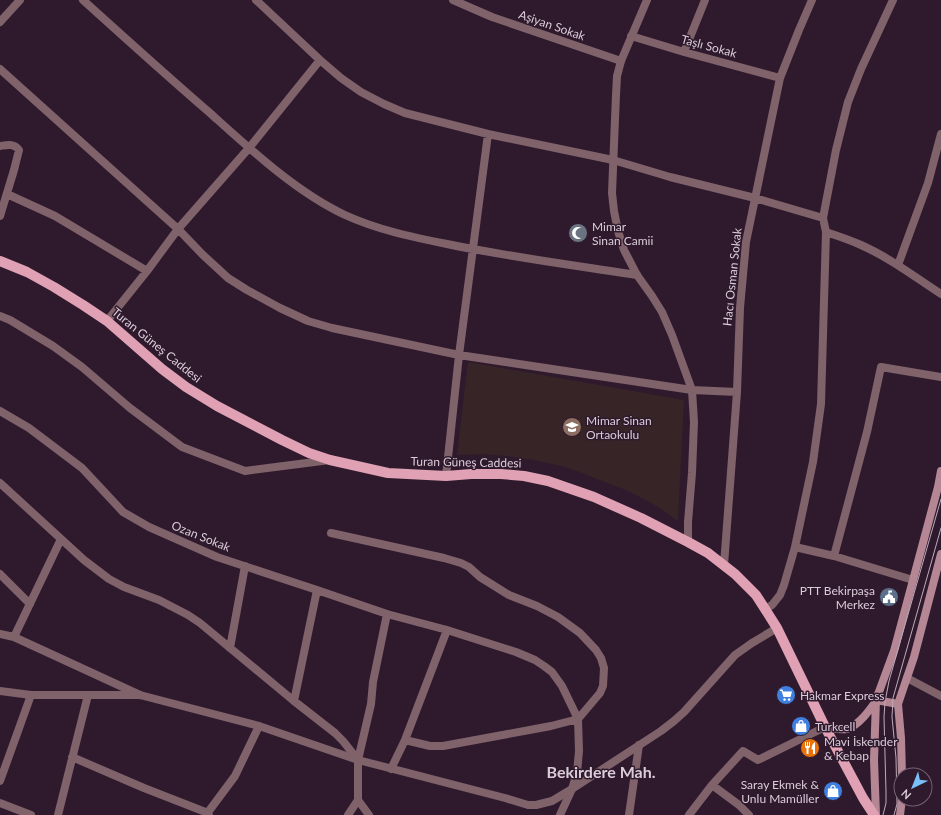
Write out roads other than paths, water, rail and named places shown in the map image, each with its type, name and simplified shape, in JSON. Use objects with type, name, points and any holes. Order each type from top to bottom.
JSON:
[{"type":"main road","name":"Turan Güneş Caddesi","points":[[0,261],[27,272],[83,305],[107,322],[162,369],[186,387],[216,406],[309,453],[330,460],[388,473],[446,476],[501,474],[524,476],[548,482],[594,497],[641,518],[708,553],[745,584],[756,595],[765,609],[777,628],[825,727],[863,798],[875,815]]},
{"type":"main road","points":[[825,727],[847,729],[857,723],[868,713],[876,700],[894,651],[941,471]]},
{"type":"main road","points":[[902,767],[898,704],[907,678],[941,554]]},
{"type":"main road","points":[[876,700],[898,704]]},
{"type":"main road","points":[[875,815],[874,760],[876,700]]},
{"type":"street","points":[[0,22],[20,0]]},
{"type":"street","points":[[83,0],[249,148],[304,191],[345,215],[390,231],[473,249],[637,275]]},
{"type":"street","points":[[256,0],[341,78],[361,92],[384,104],[406,112],[488,134],[613,160],[670,177],[755,198],[823,218]]},
{"type":"street","name":"Aşiyan Sokak","points":[[453,0],[492,17],[621,61]]},
{"type":"street","points":[[647,0],[621,61],[618,76],[612,193],[618,231],[624,250],[637,275],[662,312],[692,390],[694,422],[688,542]]},
{"type":"street","points":[[684,52],[705,0]]},
{"type":"street","name":"Hacı Osman Sokak","points":[[724,566],[737,392],[742,277],[746,242],[780,78],[812,0]]},
{"type":"street","points":[[765,609],[772,605],[780,595],[788,573],[813,462],[821,404],[826,232],[823,218],[836,150],[848,102],[861,69],[893,0]]},
{"type":"street","name":"Taşlı Sokak","points":[[631,36],[780,78]]},
{"type":"street","points":[[107,322],[148,271],[178,228],[249,148],[320,60]]},
{"type":"street","points":[[0,70],[178,228],[203,255],[228,278],[247,290],[301,318],[332,328],[459,355],[692,390],[737,392]]},
{"type":"street","points":[[446,476],[459,355],[488,134]]},
{"type":"street","points":[[898,265],[928,183],[941,134]]},
{"type":"street","points":[[0,146],[12,145],[19,150],[0,216]]},
{"type":"street","points":[[7,194],[55,216],[148,271]]},
{"type":"street","points":[[826,232],[862,245],[898,265],[941,294]]},
{"type":"street","points":[[0,316],[10,320],[53,346],[82,367],[130,408],[182,447],[245,471],[330,460]]},
{"type":"street","points":[[834,556],[867,432],[881,367],[941,377]]},
{"type":"street","name":"Ozan Sokak","points":[[0,411],[29,428],[82,468],[123,512],[148,527],[218,557],[387,614],[448,630],[522,654],[535,660],[552,672],[562,686],[578,719]]},
{"type":"street","points":[[0,483],[84,560],[109,579],[124,587],[159,600],[188,615],[210,631],[335,733],[358,760]]},
{"type":"street","points":[[331,533],[437,556],[462,563],[480,577],[509,595],[537,606],[558,617],[580,633],[596,650],[601,658],[604,668],[603,686],[600,693],[578,719],[551,726],[443,746],[430,746],[405,740]]},
{"type":"street","points":[[14,637],[61,539]]},
{"type":"street","points":[[795,547],[834,556],[913,580]]},
{"type":"street","points":[[230,648],[245,566]]},
{"type":"street","points":[[0,574],[30,604]]},
{"type":"street","points":[[294,701],[317,590]]},
{"type":"street","points":[[348,815],[358,800],[358,760],[371,704],[373,682],[387,614]]},
{"type":"street","points":[[0,634],[14,637],[140,695],[258,726],[358,760],[528,805],[536,805],[552,801],[572,789],[674,721],[684,712],[735,655],[777,628]]},
{"type":"street","points":[[391,769],[405,740],[448,630]]},
{"type":"street","points":[[907,678],[941,696]]},
{"type":"street","points":[[0,691],[31,695],[140,695]]},
{"type":"street","points":[[0,781],[31,695]]},
{"type":"street","points":[[58,815],[88,695]]},
{"type":"street","points":[[560,815],[572,789],[577,772],[579,751],[578,719]]},
{"type":"street","points":[[72,757],[208,814],[236,776],[258,726]]},
{"type":"street","points":[[689,815],[712,785],[743,751],[758,760],[825,727]]},
{"type":"street","points":[[631,814],[639,745]]},
{"type":"street","points":[[712,785],[749,815]]},
{"type":"street","points":[[358,800],[369,815]]},
{"type":"street","points":[[0,803],[31,815]]},
{"type":"tram line","points":[[883,815],[886,803],[885,702],[889,681],[941,499]]},
{"type":"tram line","points":[[894,815],[897,804],[896,758],[892,717],[893,698],[941,528]]},
{"type":"place","name":"Mimar Sinan Camii","points":[[578,233]]},
{"type":"place","name":"Mimar Sinan Ortaokulu","points":[[572,427]]},
{"type":"place","name":"PTT Bekirpaşa Merkez","points":[[889,597]]},
{"type":"place","name":"Hakmar Express","points":[[786,695]]},
{"type":"place","name":"Turkcell","points":[[801,726]]},
{"type":"place","name":"Mavi İskender & Kebap","points":[[810,748]]},
{"type":"place","name":"Saray Ekmek & Unlu Mamüller","points":[[833,791]]},
{"type":"district","name":"Bekirdere Mah.","points":[[601,771]]}]
